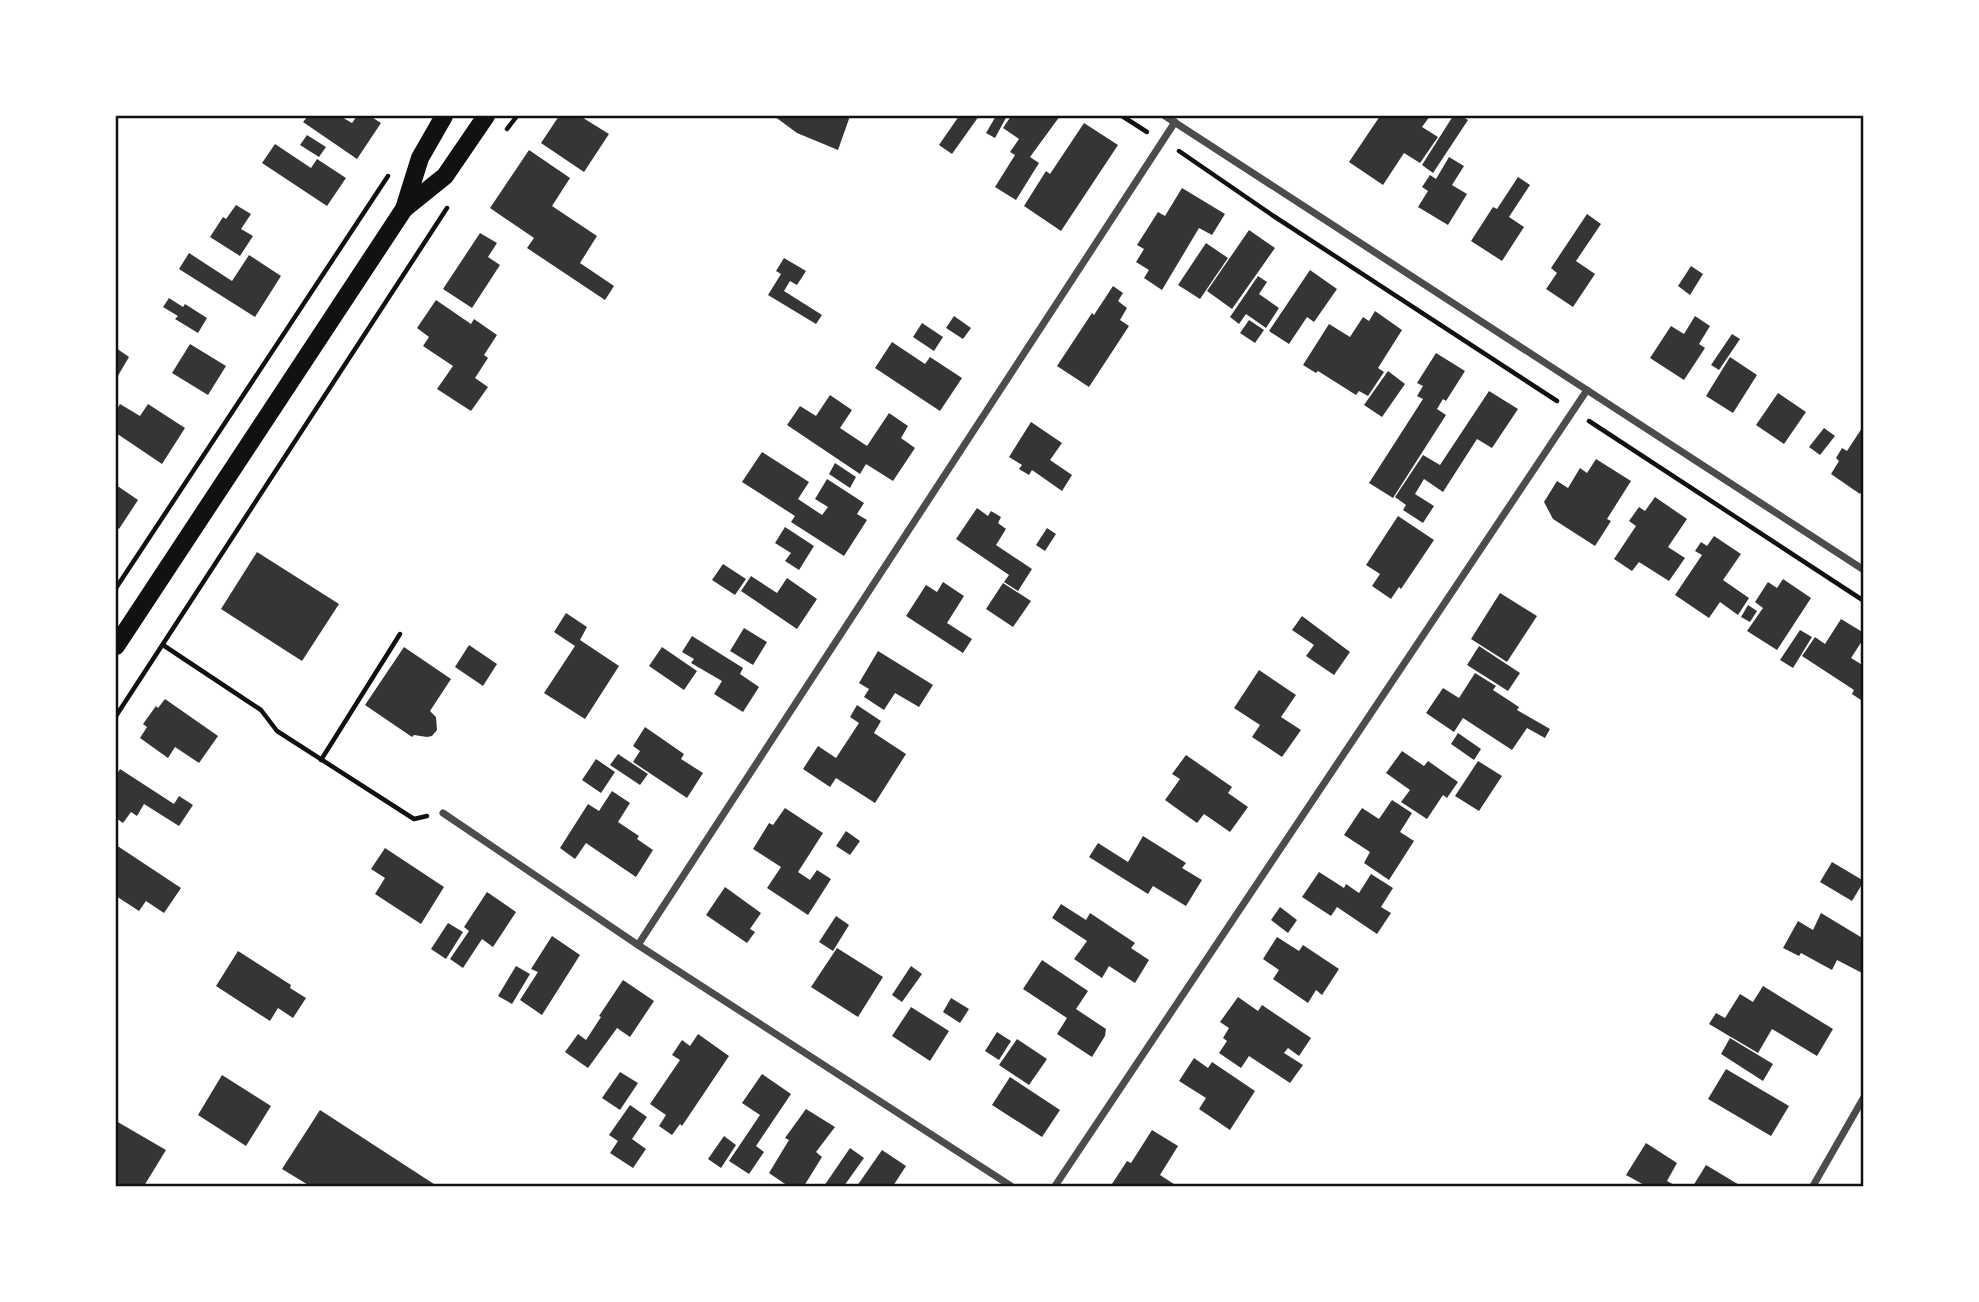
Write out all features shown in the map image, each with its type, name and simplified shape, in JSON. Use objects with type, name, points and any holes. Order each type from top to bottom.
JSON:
[{"type":"main road","points":[[116,646],[404,209],[420,158],[444,116]]},
{"type":"main road","points":[[404,209],[444,176],[486,116]]},
{"type":"street","points":[[1165,116],[1864,570]]},
{"type":"street","points":[[638,945],[1175,122]]},
{"type":"street","points":[[1055,1186],[1587,390]]},
{"type":"street","points":[[443,813],[638,945],[1011,1186]]},
{"type":"street","points":[[1813,1186],[1864,1097]]},
{"type":"path","points":[[503,134],[517,116]]},
{"type":"path","points":[[1122,116],[1147,132]]},
{"type":"path","points":[[1179,151],[1306,238],[1556,401]]},
{"type":"path","points":[[116,588],[392,168]]},
{"type":"path","points":[[116,716],[452,200]]},
{"type":"path","points":[[1590,421],[1864,601]]},
{"type":"path","points":[[321,760],[400,634]]},
{"type":"path","points":[[163,645],[261,710],[277,731],[414,819],[443,813]]},
{"type":"building","points":[[308,116],[340,116],[352,123],[357,116],[370,116],[381,123],[357,159],[303,122]]},
{"type":"building","points":[[559,116],[580,116],[609,134],[584,172],[541,143]]},
{"type":"building","points":[[774,116],[850,116],[838,150],[797,133]]},
{"type":"building","points":[[959,116],[979,116],[952,154],[939,145]]},
{"type":"building","points":[[996,116],[1007,116],[995,138],[986,133]]},
{"type":"building","points":[[1011,116],[1060,116],[1030,157],[1039,163],[1016,200],[995,187],[1015,155],[1010,152],[1019,139],[1003,128]]},
{"type":"building","points":[[1380,116],[1430,116],[1422,127],[1438,137],[1420,163],[1404,153],[1383,185],[1349,162]]},
{"type":"building","points":[[1453,116],[1462,116],[1468,120],[1433,173],[1422,165]]},
{"type":"building","points":[[1084,123],[1118,145],[1061,231],[1024,206],[1046,171],[1050,174]]},
{"type":"building","points":[[307,135],[326,147],[319,157],[300,145]]},
{"type":"building","points":[[275,144],[311,168],[317,159],[346,178],[327,206],[262,163]]},
{"type":"building","points":[[529,150],[570,178],[552,206],[597,236],[580,263],[614,286],[605,300],[527,248],[534,238],[490,208]]},
{"type":"building","points":[[1449,157],[1464,166],[1452,185],[1467,194],[1448,225],[1418,207],[1428,191],[1422,187],[1430,175],[1436,179]]},
{"type":"building","points":[[1518,177],[1530,185],[1509,217],[1524,227],[1502,261],[1471,241],[1493,207],[1497,209]]},
{"type":"building","points":[[1182,188],[1225,214],[1212,235],[1199,228],[1162,290],[1144,278],[1149,270],[1136,262],[1144,249],[1137,245],[1158,212],[1165,216]]},
{"type":"building","points":[[236,205],[251,214],[241,229],[253,236],[240,256],[210,237],[223,217],[226,219]]},
{"type":"building","points":[[1587,214],[1601,224],[1576,261],[1595,274],[1573,307],[1546,289],[1557,273],[1551,268]]},
{"type":"building","points":[[1249,230],[1275,248],[1232,309],[1207,291]]},
{"type":"building","points":[[480,233],[497,243],[488,257],[500,265],[472,308],[443,289]]},
{"type":"building","points":[[1206,243],[1228,258],[1200,299],[1178,285]]},
{"type":"building","points":[[189,253],[232,281],[249,255],[281,276],[255,317],[179,269]]},
{"type":"building","points":[[784,258],[806,271],[797,285],[790,281],[784,291],[822,315],[816,324],[768,295],[781,274],[776,271]]},
{"type":"building","points":[[1691,266],[1703,274],[1690,295],[1678,286]]},
{"type":"building","points":[[1310,270],[1337,289],[1314,322],[1307,317],[1289,344],[1269,331]]},
{"type":"building","points":[[1258,276],[1267,282],[1259,294],[1279,308],[1266,328],[1246,314],[1239,324],[1230,317]]},
{"type":"building","points":[[1113,286],[1123,293],[1118,301],[1127,308],[1120,320],[1129,326],[1089,387],[1057,366]]},
{"type":"building","points":[[169,298],[183,307],[185,304],[207,318],[198,333],[175,319],[178,316],[163,307]]},
{"type":"building","points":[[436,300],[471,324],[474,319],[497,335],[484,355],[488,358],[475,378],[488,387],[471,411],[437,389],[453,366],[423,346],[429,337],[417,328]]},
{"type":"building","points":[[1375,311],[1402,330],[1378,368],[1384,372],[1368,396],[1359,391],[1356,395],[1318,371],[1316,373],[1303,365],[1329,324],[1350,337],[1363,317],[1369,321]]},
{"type":"building","points":[[954,316],[971,328],[963,339],[946,328]]},
{"type":"building","points":[[1695,316],[1710,326],[1699,344],[1705,348],[1684,380],[1650,358],[1671,326],[1684,334]]},
{"type":"building","points":[[1249,320],[1264,330],[1255,343],[1240,333]]},
{"type":"building","points":[[922,323],[943,337],[934,351],[913,337]]},
{"type":"building","points":[[1732,334],[1740,339],[1719,370],[1711,365]]},
{"type":"building","points":[[892,342],[925,364],[930,357],[962,378],[940,411],[875,368]]},
{"type":"building","points":[[190,344],[226,366],[208,395],[172,373]]},
{"type":"building","points":[[116,348],[129,357],[116,379]]},
{"type":"building","points":[[1436,353],[1465,371],[1446,401],[1443,399],[1437,409],[1446,415],[1393,498],[1369,483],[1423,399],[1417,396],[1423,386],[1417,383]]},
{"type":"building","points":[[1730,357],[1757,375],[1733,413],[1706,396]]},
{"type":"building","points":[[1388,371],[1405,384],[1382,417],[1364,405]]},
{"type":"building","points":[[1489,391],[1518,409],[1492,448],[1477,439],[1443,492],[1424,479],[1415,494],[1434,506],[1423,523],[1403,510],[1406,505],[1395,497],[1423,455],[1440,465]]},
{"type":"building","points":[[1778,393],[1806,412],[1784,444],[1756,425]]},
{"type":"building","points":[[830,395],[852,410],[840,428],[867,446],[889,413],[908,426],[901,438],[915,448],[893,481],[866,464],[860,474],[787,425],[800,406],[816,416]]},
{"type":"building","points":[[120,404],[140,416],[148,404],[185,428],[162,464],[116,433],[116,411]]},
{"type":"building","points":[[1031,422],[1062,443],[1050,460],[1072,475],[1062,491],[1032,470],[1029,475],[1019,469],[1022,465],[1009,457]]},
{"type":"building","points":[[1824,428],[1835,436],[1820,455],[1809,447]]},
{"type":"building","points":[[1862,428],[1864,488],[1860,494],[1831,474],[1839,461],[1836,458],[1842,448],[1847,451]]},
{"type":"building","points":[[762,452],[809,482],[798,499],[822,515],[828,507],[815,499],[827,479],[864,503],[857,514],[867,520],[844,556],[791,522],[795,516],[742,482]]},
{"type":"building","points":[[1596,459],[1631,481],[1607,519],[1611,521],[1595,546],[1553,519],[1544,502],[1557,481],[1568,488],[1580,468],[1587,473]]},
{"type":"building","points":[[835,463],[856,477],[850,488],[829,474]]},
{"type":"building","points":[[116,485],[138,500],[119,529],[116,526]]},
{"type":"building","points":[[1655,497],[1687,519],[1668,547],[1685,558],[1669,581],[1639,562],[1632,571],[1614,559],[1636,526],[1629,521],[1639,507],[1645,511]]},
{"type":"building","points":[[977,508],[988,516],[991,511],[1001,517],[998,523],[1006,529],[996,545],[1032,569],[1018,591],[1004,582],[1009,575],[956,539]]},
{"type":"building","points":[[1398,516],[1434,540],[1401,589],[1399,587],[1391,599],[1372,586],[1380,574],[1366,565]]},
{"type":"building","points":[[785,527],[814,546],[799,570],[785,561],[791,553],[775,543]]},
{"type":"building","points":[[1047,528],[1056,534],[1045,551],[1036,545]]},
{"type":"building","points":[[1714,536],[1741,554],[1723,580],[1749,598],[1738,615],[1720,602],[1709,618],[1675,595],[1702,555],[1695,551],[1701,542],[1707,546]]},
{"type":"building","points":[[257,552],[339,604],[302,661],[221,609]]},
{"type":"building","points":[[723,564],[746,579],[735,595],[712,580]]},
{"type":"building","points":[[751,576],[777,593],[787,578],[817,599],[797,629],[741,591]]},
{"type":"building","points":[[1783,579],[1811,598],[1777,650],[1747,631],[1763,608],[1755,602],[1768,582],[1777,588]]},
{"type":"building","points":[[943,582],[964,596],[947,623],[972,639],[963,653],[906,616],[926,585],[937,592]]},
{"type":"building","points":[[1003,583],[1031,601],[1013,627],[986,609]]},
{"type":"building","points":[[1500,593],[1537,616],[1507,662],[1471,639]]},
{"type":"building","points":[[1748,605],[1757,611],[1750,622],[1741,617]]},
{"type":"building","points":[[566,613],[587,627],[580,640],[619,666],[585,719],[544,693],[575,646],[554,632]]},
{"type":"building","points":[[1302,616],[1350,652],[1334,675],[1306,656],[1314,645],[1292,630]]},
{"type":"building","points":[[1841,619],[1864,633],[1864,638],[1851,658],[1864,666],[1864,697],[1861,700],[1852,694],[1854,690],[1802,656],[1815,637],[1825,644]]},
{"type":"building","points":[[744,628],[767,642],[753,665],[730,651]]},
{"type":"building","points":[[1800,630],[1812,637],[1793,668],[1780,660]]},
{"type":"building","points":[[692,636],[743,668],[740,674],[759,687],[743,712],[714,694],[722,681],[691,663],[694,659],[682,652]]},
{"type":"building","points":[[469,645],[497,664],[483,686],[455,667]]},
{"type":"building","points":[[1479,646],[1520,673],[1508,691],[1467,665]]},
{"type":"building","points":[[404,647],[451,679],[430,711],[436,717],[437,730],[432,736],[412,737],[365,705]]},
{"type":"building","points":[[662,647],[697,671],[684,690],[649,666]]},
{"type":"building","points":[[878,651],[933,685],[919,707],[895,693],[884,710],[864,697],[869,689],[859,683]]},
{"type":"building","points":[[1259,670],[1296,695],[1281,717],[1301,730],[1282,757],[1252,737],[1260,725],[1234,708]]},
{"type":"building","points":[[1475,673],[1496,686],[1493,690],[1519,707],[1517,710],[1550,729],[1545,738],[1527,728],[1512,750],[1463,718],[1454,732],[1426,713],[1443,688],[1459,698]]},
{"type":"building","points":[[165,699],[218,736],[199,763],[175,747],[168,758],[140,738],[147,727],[143,724],[156,706],[158,708]]},
{"type":"building","points":[[857,705],[881,721],[874,733],[906,754],[875,803],[836,778],[830,787],[803,769],[818,746],[836,758],[859,723],[850,717]]},
{"type":"building","points":[[645,727],[684,754],[681,759],[703,773],[687,798],[633,762],[640,751],[633,746]]},
{"type":"building","points":[[1458,733],[1481,749],[1474,760],[1451,744]]},
{"type":"building","points":[[1402,751],[1424,766],[1428,761],[1458,782],[1447,798],[1443,795],[1427,819],[1401,802],[1410,790],[1386,773]]},
{"type":"building","points":[[618,754],[648,774],[640,785],[610,765]]},
{"type":"building","points":[[1186,755],[1232,787],[1228,793],[1248,807],[1230,832],[1204,814],[1197,823],[1165,800],[1180,779],[1172,774]]},
{"type":"building","points":[[596,759],[615,772],[601,793],[582,780]]},
{"type":"building","points":[[1478,761],[1502,776],[1479,811],[1455,796]]},
{"type":"building","points":[[120,769],[174,804],[179,796],[193,805],[179,826],[144,804],[137,816],[131,812],[123,823],[116,818],[116,776]]},
{"type":"building","points":[[612,791],[630,803],[618,822],[639,836],[637,839],[653,850],[636,877],[586,843],[575,859],[560,848],[588,804],[599,811]]},
{"type":"building","points":[[1392,800],[1412,813],[1400,832],[1414,841],[1389,880],[1364,863],[1370,852],[1344,835],[1362,808],[1379,819]]},
{"type":"building","points":[[785,808],[823,833],[798,872],[810,880],[817,870],[831,879],[808,915],[767,888],[781,867],[753,849],[769,823],[773,825]]},
{"type":"building","points":[[846,831],[860,841],[850,855],[836,846]]},
{"type":"building","points":[[1143,836],[1186,863],[1182,868],[1202,880],[1186,906],[1153,886],[1148,894],[1089,857],[1098,843],[1128,862]]},
{"type":"building","points":[[116,845],[181,888],[164,913],[146,901],[139,911],[116,896]]},
{"type":"building","points":[[385,848],[444,887],[421,924],[375,894],[385,878],[371,869]]},
{"type":"building","points":[[1832,862],[1864,881],[1852,901],[1820,882]]},
{"type":"building","points":[[1319,872],[1344,888],[1346,884],[1359,893],[1371,874],[1393,888],[1381,907],[1391,913],[1377,934],[1337,907],[1331,916],[1302,897]]},
{"type":"building","points":[[725,887],[761,913],[750,929],[755,932],[747,943],[706,915]]},
{"type":"building","points":[[487,892],[516,912],[493,947],[482,939],[463,968],[450,959],[469,931],[464,927]]},
{"type":"building","points":[[1061,904],[1086,920],[1090,913],[1135,943],[1131,948],[1149,960],[1135,983],[1109,966],[1102,978],[1074,959],[1087,941],[1052,918]]},
{"type":"building","points":[[1280,907],[1297,920],[1288,933],[1271,920]]},
{"type":"building","points":[[1821,913],[1864,939],[1864,974],[1837,960],[1832,970],[1801,953],[1799,956],[1783,948],[1798,921],[1813,930]]},
{"type":"building","points":[[836,916],[849,925],[833,951],[819,942]]},
{"type":"building","points":[[448,923],[463,932],[446,959],[431,949]]},
{"type":"building","points":[[552,936],[580,955],[542,1015],[520,1000],[538,972],[531,969]]},
{"type":"building","points":[[1277,937],[1299,951],[1303,945],[1339,969],[1322,995],[1316,990],[1308,1003],[1273,979],[1279,970],[1263,959]]},
{"type":"building","points":[[837,948],[883,977],[858,1017],[811,987]]},
{"type":"building","points":[[238,951],[291,985],[290,988],[306,998],[293,1018],[278,1008],[270,1021],[216,986]]},
{"type":"building","points":[[1042,960],[1088,991],[1076,1009],[1106,1029],[1105,1036],[1092,1057],[1057,1034],[1067,1018],[1023,989]]},
{"type":"building","points":[[516,966],[530,974],[512,1004],[498,996]]},
{"type":"building","points":[[911,966],[922,974],[902,1002],[892,995]]},
{"type":"building","points":[[623,980],[654,1001],[630,1037],[617,1028],[588,1068],[565,1052],[578,1034],[586,1040]]},
{"type":"building","points":[[1763,986],[1833,1029],[1817,1056],[1772,1029],[1758,1053],[1709,1024],[1716,1013],[1725,1018],[1740,994],[1753,1002]]},
{"type":"building","points":[[1238,997],[1258,1011],[1262,1005],[1311,1038],[1299,1056],[1288,1048],[1284,1053],[1303,1065],[1290,1083],[1249,1056],[1241,1068],[1219,1053],[1227,1041],[1223,1038],[1229,1028],[1220,1022]]},
{"type":"building","points":[[951,998],[969,1009],[960,1023],[943,1012]]},
{"type":"building","points":[[911,1007],[949,1031],[930,1061],[892,1036]]},
{"type":"building","points":[[997,1032],[1011,1041],[999,1060],[985,1051]]},
{"type":"building","points":[[698,1034],[729,1056],[682,1126],[680,1124],[672,1135],[659,1126],[666,1115],[650,1104],[680,1060],[672,1055],[682,1040],[690,1046]]},
{"type":"building","points":[[1730,1038],[1773,1064],[1763,1081],[1721,1054]]},
{"type":"building","points":[[1017,1039],[1047,1059],[1029,1085],[999,1065]]},
{"type":"building","points":[[1194,1058],[1208,1068],[1212,1062],[1255,1091],[1230,1130],[1199,1109],[1206,1098],[1179,1081]]},
{"type":"building","points":[[1726,1069],[1789,1106],[1771,1136],[1708,1099]]},
{"type":"building","points":[[620,1072],[638,1083],[620,1110],[602,1098]]},
{"type":"building","points":[[762,1074],[791,1094],[756,1146],[764,1152],[749,1174],[729,1161],[760,1115],[742,1103]]},
{"type":"building","points":[[222,1075],[271,1106],[246,1146],[198,1115]]},
{"type":"building","points":[[1010,1077],[1060,1110],[1042,1137],[992,1105]]},
{"type":"building","points":[[630,1105],[647,1117],[632,1139],[646,1149],[633,1168],[610,1153],[618,1141],[609,1135]]},
{"type":"building","points":[[806,1109],[835,1127],[816,1152],[822,1157],[804,1186],[788,1186],[769,1173],[789,1140],[785,1138]]},
{"type":"building","points":[[320,1110],[437,1186],[310,1186],[282,1169]]},
{"type":"building","points":[[116,1121],[166,1150],[144,1186],[116,1186]]},
{"type":"building","points":[[1152,1130],[1178,1146],[1160,1175],[1177,1186],[1112,1184],[1127,1161],[1131,1163]]},
{"type":"building","points":[[724,1136],[736,1145],[721,1168],[708,1159]]},
{"type":"building","points":[[1646,1143],[1677,1163],[1667,1181],[1676,1186],[1646,1186],[1626,1175]]},
{"type":"building","points":[[850,1148],[864,1158],[844,1186],[824,1186]]},
{"type":"building","points":[[882,1150],[906,1166],[893,1186],[857,1186]]},
{"type":"building","points":[[1706,1165],[1741,1186],[1693,1186]]}]
